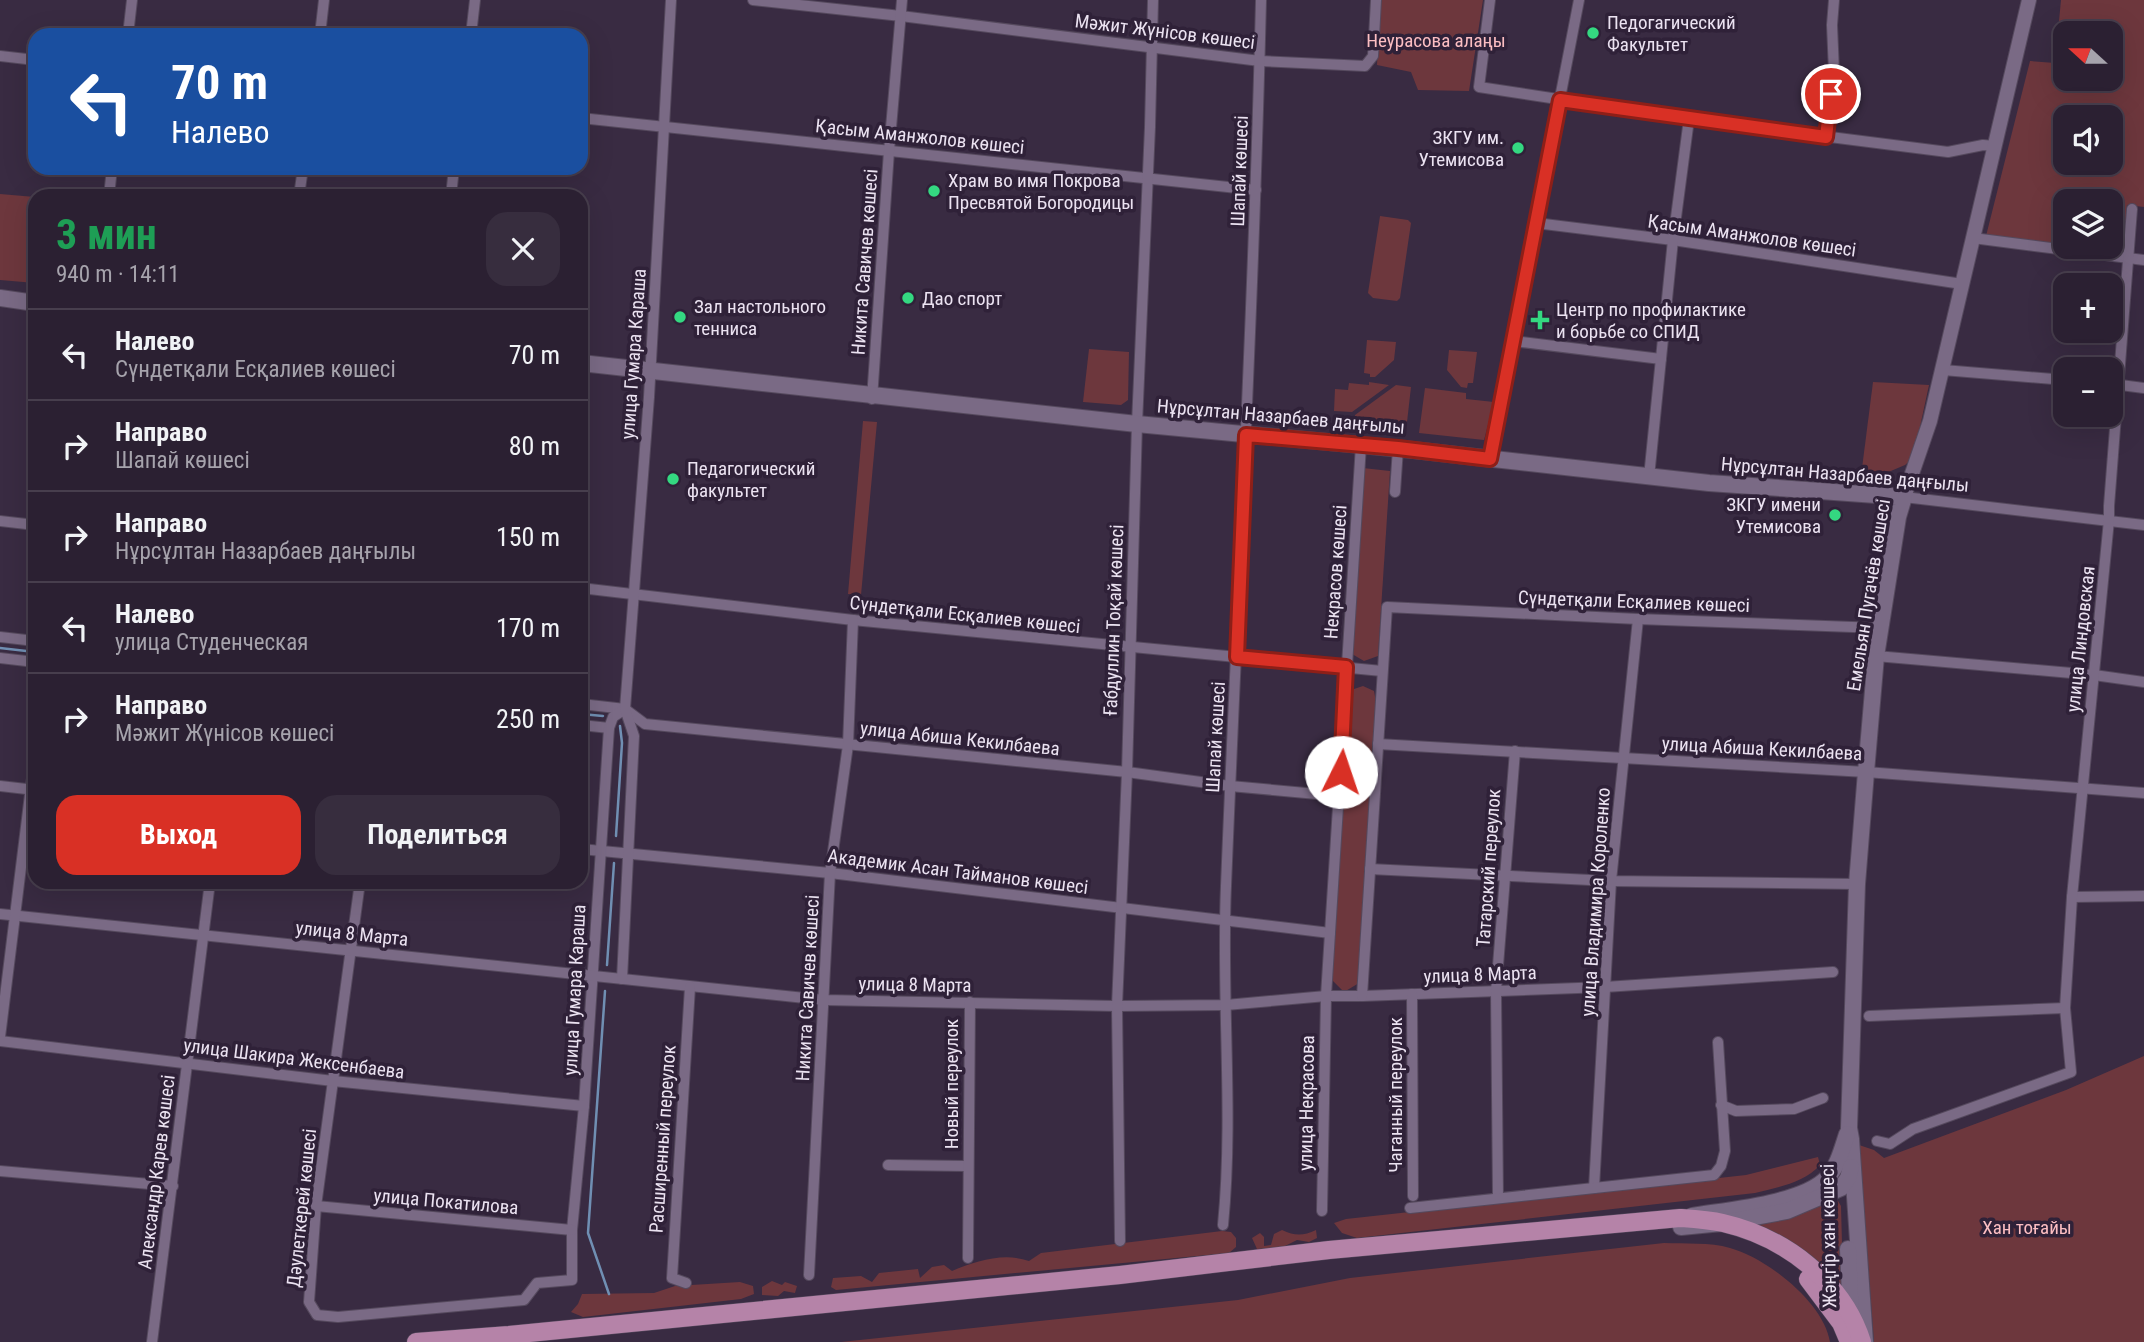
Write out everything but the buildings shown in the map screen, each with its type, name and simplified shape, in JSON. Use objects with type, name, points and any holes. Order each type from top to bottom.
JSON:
[{"type":"main road","points":[[0,298],[28,302]]},
{"type":"main road","name":"Нұрсұлтан Назарбаев даңғылы","points":[[588,364],[872,398],[1398,448],[1649,477],[1904,497]]},
{"type":"main road","name":"Емельян Пугачёв көшесі","points":[[1852,1157],[1849,1128],[1857,884],[1876,656],[1898,517],[1904,497]]},
{"type":"main road","name":"Емельян Пугачёв көшесі","points":[[1680,1222],[1790,1198],[1825,1181],[1836,1166],[1849,1128]]},
{"type":"main road","name":"Жәңгір хан көшесі","points":[[1849,1128],[1845,1184],[1850,1342]]},
{"type":"main road","points":[[416,1342],[1064,1281],[1329,1250],[1680,1222],[1722,1223],[1787,1211],[1837,1191],[1845,1184],[1851,1171],[1852,1157]]},
{"type":"main road","name":"Жәңгір хан көшесі","points":[[1852,1157],[1863,1342]]},
{"type":"main road","points":[[540,1342],[1120,1285],[1680,1222],[1741,1238],[1788,1261],[1819,1292],[1841,1323],[1850,1342]]},
{"type":"main road","points":[[1722,1223],[1763,1237],[1794,1255],[1828,1284],[1843,1301],[1863,1342]]},
{"type":"street","points":[[129,28],[132,0]]},
{"type":"street","points":[[321,28],[324,0]]},
{"type":"street","points":[[472,28],[475,0]]},
{"type":"street","name":"улица Гумара Караша","points":[[622,979],[634,736],[625,709],[650,370],[671,0]]},
{"type":"street","name":"Мәжит Жүнісов көшесі","points":[[753,0],[1260,61],[1365,66],[1373,56],[1376,0]]},
{"type":"street","name":"Никита Савичев көшесі","points":[[872,398],[902,0]]},
{"type":"street","name":"Ғабдуллин Тоқай көшесі","points":[[1120,1241],[1117,1006],[1153,0]]},
{"type":"street","name":"Шапай көшесі","points":[[1223,1225],[1227,1181],[1224,921],[1256,190],[1261,0]]},
{"type":"street","points":[[1490,0],[1479,87],[1948,152],[1983,145],[1994,146]]},
{"type":"street","points":[[1490,459],[1579,0]]},
{"type":"street","points":[[1826,137],[1834,72],[1832,25],[1835,0]]},
{"type":"street","name":"Емельян Пугачёв көшесі","points":[[1904,497],[1930,421],[1943,370],[2029,0]]},
{"type":"street","points":[[0,57],[28,59]]},
{"type":"street","points":[[1649,477],[1673,240],[1689,118]]},
{"type":"street","name":"Қасым Аманжолов көшесі","points":[[588,119],[1256,190]]},
{"type":"street","name":"улица Линдовская","points":[[2117,357],[2132,209]]},
{"type":"street","name":"Қасым Аманжолов көшесі","points":[[1536,223],[1673,240],[1962,284]]},
{"type":"street","points":[[1973,238],[2144,260]]},
{"type":"street","points":[[1513,341],[1661,359]]},
{"type":"street","points":[[1943,370],[2053,379]]},
{"type":"street","points":[[2123,385],[2144,388]]},
{"type":"street","name":"улица Линдовская","points":[[1877,1141],[1890,1144],[1913,1129],[2071,1072],[2065,1008],[2072,898],[2109,520],[2112,427]]},
{"type":"street","name":"Некрасов көшесі","points":[[1326,996],[1361,445]]},
{"type":"street","points":[[1395,492],[1398,448]]},
{"type":"street","name":"Нұрсұлтан Назарбаев даңғылы","points":[[1904,497],[2144,525]]},
{"type":"street","points":[[0,521],[28,524]]},
{"type":"street","name":"Сүндетқали Есқалиев көшесі","points":[[588,589],[853,620],[1382,671],[1387,607],[1880,628]]},
{"type":"street","name":"улица Владимира Короленко","points":[[1594,1188],[1611,881],[1638,619]]},
{"type":"street","name":"Никита Савичев көшесі","points":[[809,1275],[830,873],[848,744],[853,620]]},
{"type":"street","points":[[0,637],[28,640]]},
{"type":"street","points":[[1876,656],[2094,675],[2144,682]]},
{"type":"street","points":[[0,658],[28,661]]},
{"type":"street","points":[[1362,996],[1382,671]]},
{"type":"street","name":"улица Абиша Кекилбаева","points":[[588,705],[625,709],[645,724],[1339,796]]},
{"type":"street","points":[[588,726],[608,728],[613,717],[625,709]]},
{"type":"street","name":"улица Гумара Караша","points":[[572,1280],[572,1230],[584,1106],[608,728]]},
{"type":"street","name":"улица Абиша Кекилбаева","points":[[1378,744],[1866,772],[2144,793]]},
{"type":"street","name":"Татарский переулок","points":[[1498,1198],[1496,991],[1515,751]]},
{"type":"street","points":[[0,786],[28,789]]},
{"type":"street","points":[[0,1039],[28,827]]},
{"type":"street","name":"Академик Асан Тайманов көшесі","points":[[588,850],[830,873],[1330,933]]},
{"type":"street","points":[[1370,869],[1611,881],[1857,884]]},
{"type":"street","name":"Александр Карев көшесі","points":[[152,1342],[209,889]]},
{"type":"street","name":"Дәулеткерей көшесі","points":[[359,889],[317,1206],[309,1302],[317,1315],[338,1317],[524,1300],[537,1283],[572,1280]]},
{"type":"street","points":[[2072,898],[2144,896]]},
{"type":"street","name":"улица 8 Марта","points":[[0,914],[824,1000],[1117,1006],[1226,1005],[1326,996],[1605,986],[1833,971]]},
{"type":"street","name":"Расширенный переулок","points":[[686,1283],[671,1278],[690,987]]},
{"type":"street","name":"Чаганный переулок","points":[[1412,994],[1412,1202],[1498,1198]]},
{"type":"street","name":"улица Некрасова","points":[[1322,1211],[1326,996]]},
{"type":"street","name":"Новый переулок","points":[[968,1258],[970,1002]]},
{"type":"street","points":[[1869,1016],[2065,1008]]},
{"type":"street","name":"улица Шакира Жексенбаева","points":[[0,1039],[333,1081],[584,1106]]},
{"type":"street","points":[[1498,1198],[1714,1175],[1721,1166],[1725,1151],[1718,1042]]},
{"type":"street","points":[[1721,1105],[1737,1111],[1794,1109],[1823,1098]]},
{"type":"street","name":"Новый переулок","points":[[888,1165],[968,1166]]},
{"type":"street","points":[[0,1171],[173,1186]]},
{"type":"street","name":"улица Покатилова","points":[[317,1206],[572,1230]]},
{"type":"green space","name":"Неурасова алаңы","points":[[1380,0],[1483,0],[1469,91],[1418,90],[1411,72],[1377,65]]},
{"type":"green space","points":[[2061,0],[2144,0],[2144,207],[2127,205],[2123,252],[2123,189],[2053,189],[2053,244],[1986,236],[2030,61],[2053,63],[2053,91],[2123,91],[2123,21],[2059,21]]},
{"type":"green space","points":[[0,194],[28,196],[28,282],[0,280]]},
{"type":"green space","points":[[1380,216],[1408,220],[1411,223],[1400,298],[1397,301],[1373,298],[1368,293]]},
{"type":"green space","points":[[1367,340],[1396,342],[1394,360],[1375,377],[1364,373]]},
{"type":"green space","points":[[1089,349],[1129,352],[1128,400],[1121,405],[1083,402]]},
{"type":"green space","points":[[1449,350],[1477,352],[1473,383],[1468,383],[1467,388],[1461,387],[1447,370]]},
{"type":"green space","points":[[1369,382],[1389,385],[1352,412],[1334,411],[1335,389],[1348,390],[1349,383],[1369,385]]},
{"type":"green space","points":[[1873,382],[1929,385],[1911,460],[1860,484]]},
{"type":"green space","points":[[1396,385],[1411,387],[1406,431],[1354,426],[1355,415]]},
{"type":"green space","points":[[1425,388],[1466,393],[1466,399],[1494,402],[1484,440],[1419,433]]},
{"type":"green space","points":[[863,421],[877,422],[861,595],[848,594]]},
{"type":"green space","points":[[1363,468],[1390,471],[1378,656],[1364,661],[1352,654]]},
{"type":"green space","points":[[1363,686],[1374,691],[1376,702],[1359,983],[1344,992],[1331,979],[1349,700],[1351,690]]},
{"type":"green space","name":"Хан тоғайы","points":[[2144,1056],[2144,1342],[1874,1342],[1859,1145],[1874,1150],[1884,1158],[2066,1090]]},
{"type":"green space","points":[[1818,1157],[1820,1165],[1806,1176],[1790,1184],[1755,1193],[1357,1238],[1342,1233],[1334,1223],[1346,1219],[1746,1175]]},
{"type":"green space","points":[[1831,1200],[1838,1201],[1841,1206],[1841,1287],[1754,1225]]},
{"type":"green space","points":[[1282,1230],[1299,1235],[1316,1230],[1317,1238],[1309,1242],[1297,1240],[1283,1247],[1257,1249],[1252,1238],[1260,1233],[1264,1237],[1264,1246],[1271,1245],[1274,1234]]},
{"type":"green space","points":[[1231,1232],[1236,1238],[1236,1247],[1229,1253],[836,1290],[831,1287],[833,1278],[861,1276],[872,1282],[879,1273],[918,1269],[920,1278],[932,1267],[944,1265],[952,1271],[990,1259],[1010,1257],[1029,1261],[1041,1253]]},
{"type":"green space","points":[[1664,1243],[1722,1246],[1760,1261],[1792,1284],[1805,1298],[1817,1312],[1830,1342],[841,1342],[1238,1300],[1350,1278]]},
{"type":"green space","points":[[772,1281],[797,1286],[795,1293],[784,1291],[778,1296],[762,1295],[762,1287]]},
{"type":"green space","points":[[740,1282],[753,1286],[754,1294],[741,1299],[583,1317],[571,1312],[582,1294],[654,1293],[675,1286]]},
{"type":"waterway","points":[[0,648],[28,651]]},
{"type":"waterway","points":[[588,715],[603,716]]},
{"type":"waterway","points":[[616,836],[622,743],[620,726]]},
{"type":"waterway","points":[[607,965],[614,863]]},
{"type":"waterway","points":[[605,991],[588,1233],[609,1294]]},
{"type":"place","name":"Педогагический Факультет","points":[[1593,33]]},
{"type":"place","name":"ЗКГУ им. Утемисова","points":[[1518,148]]},
{"type":"place","name":"Храм во имя Покрова Пресвятой Богородицы","points":[[934,191]]},
{"type":"place","name":"Дао спорт","points":[[908,298]]},
{"type":"place","name":"Зал настольного тенниса","points":[[680,317]]},
{"type":"place","name":"Центр по профилактике и борьбе со СПИД","points":[[1540,320]]},
{"type":"place","name":"Педагогический факультет","points":[[673,479]]},
{"type":"place","name":"ЗКГУ имени Утемисова","points":[[1835,515]]},
{"type":"route","points":[[1341,772],[1346,667],[1237,657],[1246,435],[1490,459],[1560,100],[1826,137],[1831,94]]}]
